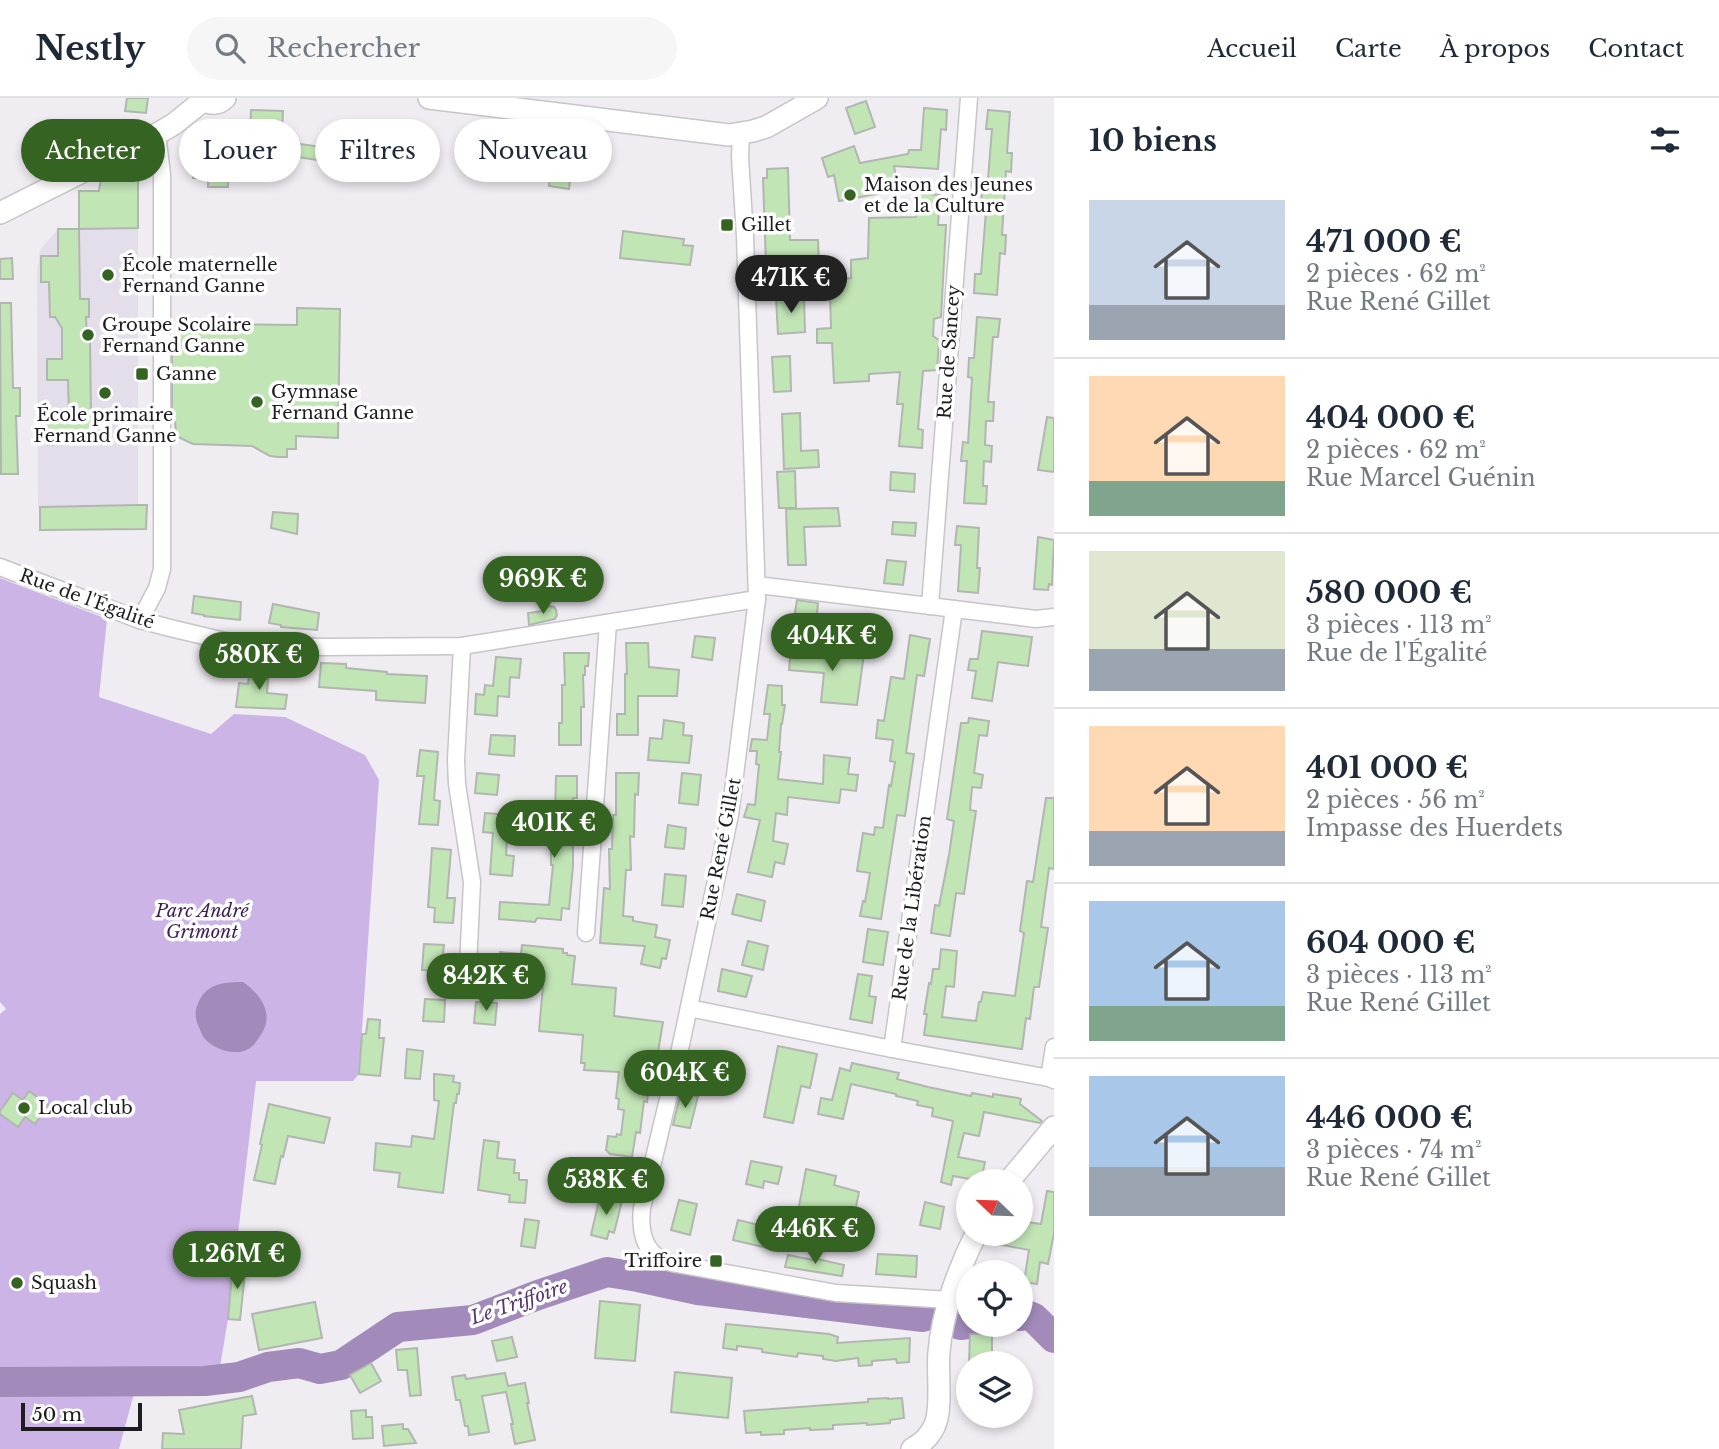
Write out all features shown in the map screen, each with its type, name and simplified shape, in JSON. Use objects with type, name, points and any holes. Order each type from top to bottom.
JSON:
[{"type":"street","points":[[429,98],[715,134],[741,133],[766,127],[817,98]]},
{"type":"street","name":"Rue de Sancey","points":[[930,606],[969,98]]},
{"type":"street","points":[[165,129],[210,99]]},
{"type":"street","name":"Rue René Gillet","points":[[741,133],[757,592],[730,815],[689,1008],[642,1208],[641,1231],[655,1254],[677,1264],[836,1293],[950,1300]]},
{"type":"street","points":[[0,213],[62,182]]},
{"type":"street","points":[[140,620],[157,588],[162,569],[162,182]]},
{"type":"street","name":"Rue de l'Égalité","points":[[0,567],[140,620],[225,641],[261,645],[461,646],[608,623],[757,592],[930,606],[1036,619],[1054,617]]},
{"type":"street","name":"Rue de la Libération","points":[[892,1049],[954,609]]},
{"type":"street","points":[[586,933],[608,623]]},
{"type":"street","points":[[461,646],[456,760],[457,784],[472,882],[468,967]]},
{"type":"street","points":[[689,1008],[1051,1079],[1054,1047]]},
{"type":"street","points":[[1019,1169],[1054,1127]]},
{"type":"street","points":[[920,1442],[937,1420],[942,1331],[950,1300],[970,1246]]},
{"type":"shaded area","name":"Groupe Scolaire Fernand Ganne","points":[[138,228],[138,505],[38,507],[37,272],[40,250],[58,229]]},
{"type":"shaded area","points":[[243,982],[255,992],[264,1005],[265,1028],[257,1041],[245,1051],[226,1051],[204,1038],[197,1021],[196,1009],[200,999],[213,987],[224,983]]},
{"type":"green space","name":"Parc André Grimont","points":[[0,578],[107,619],[99,697],[211,734],[234,714],[285,717],[365,755],[379,780],[359,1074],[353,1081],[256,1081],[228,1319],[218,1379],[137,1382],[119,1449],[0,1449],[0,1014],[6,1009],[0,1002]]},
{"type":"building","points":[[127,98],[148,98],[146,113],[125,111]]},
{"type":"building","points":[[866,101],[875,127],[855,134],[846,108]]},
{"type":"building","points":[[924,108],[947,110],[946,130],[941,129],[938,169],[894,166],[898,190],[839,201],[834,175],[828,177],[822,158],[854,146],[860,163],[908,154],[909,150],[921,150]]},
{"type":"building","points":[[251,110],[283,111],[283,119],[251,119]]},
{"type":"building","points":[[988,110],[1010,112],[1007,153],[1012,153],[1011,172],[1006,171],[1002,235],[1006,235],[1005,254],[1000,253],[997,295],[974,293],[975,274],[981,274],[986,211],[980,211],[982,192],[987,192],[992,129],[986,129]]},
{"type":"building","points":[[301,144],[315,146],[315,160],[301,157]]},
{"type":"building","points":[[788,168],[790,240],[818,240],[819,263],[766,264],[763,178],[767,178],[767,169]]},
{"type":"building","points":[[100,182],[138,182],[138,228],[79,229],[79,191],[99,191]]},
{"type":"building","points":[[208,182],[228,182],[228,187],[208,187]]},
{"type":"building","points":[[549,182],[570,182],[569,189],[549,186]]},
{"type":"building","points":[[918,193],[940,195],[938,225],[946,225],[941,317],[934,319],[933,336],[939,340],[937,370],[923,371],[918,429],[923,430],[922,448],[899,446],[903,404],[897,404],[900,372],[869,374],[869,381],[834,383],[832,343],[817,343],[817,329],[831,328],[830,295],[813,298],[813,283],[851,278],[851,260],[868,258],[869,218],[916,217]]},
{"type":"building","points":[[58,229],[79,229],[80,299],[89,299],[89,317],[86,317],[87,342],[90,342],[91,412],[100,412],[99,443],[48,445],[47,413],[69,413],[68,380],[47,380],[47,359],[62,359],[62,328],[55,317],[50,317],[49,282],[41,282],[41,256],[58,256]]},
{"type":"building","points":[[623,231],[684,239],[683,245],[693,246],[690,265],[620,258]]},
{"type":"building","points":[[12,258],[13,279],[0,279],[0,259]]},
{"type":"building","points":[[804,296],[805,332],[778,334],[776,298]]},
{"type":"building","points":[[0,303],[11,303],[13,388],[20,388],[20,416],[16,416],[18,474],[1,474]]},
{"type":"building","name":"Gymnase Fernand Ganne","points":[[297,308],[340,309],[338,438],[296,436],[296,449],[287,449],[287,457],[278,457],[270,456],[252,446],[193,444],[178,437],[175,420],[172,420],[172,349],[176,349],[179,330],[190,330],[190,324],[297,325]]},
{"type":"building","points":[[977,317],[1000,319],[998,337],[993,337],[988,402],[994,402],[993,421],[986,421],[985,445],[992,446],[991,462],[984,461],[983,486],[987,486],[986,504],[964,503],[967,461],[961,461],[963,442],[968,443],[972,378],[968,377],[969,358],[974,358]]},
{"type":"building","points":[[790,356],[791,391],[774,392],[772,357]]},
{"type":"building","points":[[800,413],[801,451],[818,450],[819,467],[784,469],[782,414]]},
{"type":"building","points":[[1047,417],[1054,418],[1054,472],[1038,470]]},
{"type":"building","points":[[795,471],[796,508],[779,508],[777,472]]},
{"type":"building","points":[[891,472],[915,474],[914,492],[890,490]]},
{"type":"building","points":[[147,505],[146,529],[40,530],[40,507]]},
{"type":"building","points":[[838,508],[840,526],[804,527],[806,565],[788,565],[786,509]]},
{"type":"building","points":[[273,512],[298,514],[297,534],[271,528]]},
{"type":"building","points":[[893,522],[916,523],[915,536],[892,534]]},
{"type":"building","points":[[957,526],[979,528],[978,593],[958,591],[961,545],[955,545]]},
{"type":"building","points":[[1038,537],[1054,540],[1052,585],[1049,584],[1048,590],[1034,589]]},
{"type":"building","points":[[887,560],[906,562],[903,585],[884,583]]},
{"type":"building","points":[[194,596],[241,602],[240,620],[192,613]]},
{"type":"building","points":[[797,600],[818,603],[816,626],[793,624]]},
{"type":"building","points":[[273,604],[319,613],[317,630],[281,627],[269,623]]},
{"type":"building","points":[[549,606],[556,610],[555,619],[529,625],[528,613],[543,611]]},
{"type":"building","points":[[860,622],[881,625],[879,641],[858,638]]},
{"type":"building","points":[[982,631],[1032,637],[1028,666],[998,662],[992,701],[972,698],[976,671],[968,670],[970,659],[978,659]]},
{"type":"building","points":[[910,635],[930,639],[924,676],[917,675],[906,753],[914,754],[905,816],[897,815],[881,919],[860,916],[870,873],[857,871],[863,833],[874,835],[875,827],[883,828],[895,762],[890,761],[893,740],[876,738],[878,720],[884,721],[891,677],[904,679]]},
{"type":"building","points":[[695,636],[715,638],[712,660],[692,657]]},
{"type":"building","points":[[626,643],[648,643],[649,667],[679,670],[677,696],[638,696],[638,735],[617,735],[617,714],[625,714]]},
{"type":"building","points":[[791,648],[864,654],[857,705],[821,702],[824,673],[789,670]]},
{"type":"building","points":[[564,653],[589,653],[588,666],[585,666],[583,675],[581,745],[559,745],[562,685],[565,685]]},
{"type":"building","points":[[496,657],[521,659],[519,678],[510,677],[509,697],[498,696],[497,716],[475,714],[476,694],[484,695],[485,685],[493,686]]},
{"type":"building","points":[[321,663],[346,664],[346,668],[387,674],[427,676],[425,703],[376,700],[376,691],[319,687]]},
{"type":"building","points":[[250,666],[269,667],[267,693],[287,695],[285,709],[236,707],[239,683],[248,684]]},
{"type":"building","points":[[768,685],[782,686],[782,705],[785,705],[781,724],[778,779],[823,784],[824,755],[850,758],[848,774],[858,775],[856,791],[841,789],[839,803],[788,797],[787,815],[776,813],[773,841],[788,844],[784,864],[775,862],[772,877],[748,872],[760,820],[744,817],[748,804],[755,805],[759,765],[756,764],[757,751],[750,751],[752,739],[767,740],[770,714],[764,714]]},
{"type":"building","points":[[969,718],[989,721],[987,736],[979,735],[974,773],[983,775],[981,788],[972,787],[970,810],[976,811],[964,894],[956,893],[950,936],[931,933],[935,905],[939,906],[954,821],[947,819],[961,723],[968,723]]},
{"type":"building","points":[[664,720],[684,723],[683,735],[692,736],[689,763],[648,760],[650,738],[662,739]]},
{"type":"building","points":[[491,735],[515,736],[514,756],[489,754]]},
{"type":"building","points":[[420,750],[438,752],[434,800],[440,801],[438,825],[419,824],[424,776],[417,776]]},
{"type":"building","points":[[477,773],[499,775],[497,795],[475,793]]},
{"type":"building","points":[[616,773],[639,773],[638,795],[635,794],[634,837],[630,836],[631,870],[626,870],[623,916],[633,917],[633,921],[657,925],[655,937],[670,940],[666,959],[662,958],[660,968],[641,964],[645,946],[600,943],[604,888],[610,889],[609,849],[612,849],[613,815],[616,815]]},
{"type":"building","points":[[682,773],[701,775],[698,805],[679,803]]},
{"type":"building","points":[[556,776],[577,776],[577,798],[573,798],[573,866],[569,909],[562,908],[561,920],[537,918],[535,922],[499,919],[500,902],[549,905]]},
{"type":"building","points":[[1046,798],[1054,798],[1054,869],[1049,868],[1041,927],[1048,928],[1039,987],[1034,987],[1030,1019],[1026,1018],[1022,1049],[924,1035],[929,983],[931,984],[933,969],[939,969],[941,949],[957,951],[954,987],[946,986],[942,1017],[976,1021],[983,992],[1015,996],[1024,933],[1020,931],[1027,881],[1033,882]]},
{"type":"building","points":[[485,813],[509,815],[506,855],[514,856],[512,876],[490,874],[493,833],[483,832]]},
{"type":"building","points":[[668,825],[686,828],[684,849],[665,847]]},
{"type":"building","points":[[432,848],[451,850],[447,898],[455,898],[453,923],[434,922],[435,908],[428,907]]},
{"type":"building","points":[[665,874],[686,876],[683,907],[662,905]]},
{"type":"building","points":[[737,894],[765,901],[761,921],[732,914]]},
{"type":"building","points":[[868,929],[888,932],[883,965],[863,962]]},
{"type":"building","points":[[748,941],[768,946],[763,970],[742,965]]},
{"type":"building","points":[[424,944],[444,945],[441,971],[422,970]]},
{"type":"building","points":[[522,945],[563,949],[563,953],[575,956],[572,984],[616,988],[614,1016],[663,1022],[655,1070],[651,1070],[647,1102],[644,1101],[640,1133],[636,1132],[632,1157],[610,1154],[606,1150],[608,1136],[621,1135],[624,1110],[618,1109],[619,1099],[616,1098],[619,1072],[584,1070],[585,1063],[581,1063],[583,1035],[539,1031],[544,975],[498,972],[500,952],[521,954]]},
{"type":"building","points":[[722,969],[752,976],[746,997],[718,991]]},
{"type":"building","points":[[858,974],[872,976],[869,996],[876,997],[872,1023],[850,1019]]},
{"type":"building","points":[[425,999],[445,1000],[444,1022],[423,1021]]},
{"type":"building","points":[[476,1002],[497,1003],[495,1025],[474,1023]]},
{"type":"building","points":[[368,1019],[380,1020],[379,1038],[384,1038],[380,1076],[359,1074],[362,1034],[366,1034]]},
{"type":"building","points":[[778,1046],[817,1054],[810,1088],[801,1086],[793,1123],[764,1117]]},
{"type":"building","points":[[407,1049],[423,1051],[420,1079],[405,1078]]},
{"type":"building","points":[[705,1063],[732,1067],[728,1087],[722,1085],[720,1093],[699,1088]]},
{"type":"building","points":[[852,1063],[899,1073],[897,1079],[928,1087],[971,1096],[972,1093],[1018,1098],[1021,1099],[1020,1104],[1042,1121],[1040,1123],[984,1112],[979,1136],[964,1133],[958,1157],[985,1162],[984,1169],[956,1169],[956,1177],[953,1176],[951,1185],[941,1182],[953,1121],[932,1116],[933,1108],[917,1105],[918,1101],[896,1094],[851,1084],[843,1119],[818,1114],[821,1098],[832,1100],[840,1068],[850,1071]]},
{"type":"building","points":[[434,1074],[454,1076],[453,1082],[460,1083],[459,1094],[454,1103],[443,1193],[398,1187],[400,1173],[374,1170],[376,1143],[411,1147],[412,1136],[434,1139],[439,1101],[434,1100]]},
{"type":"building","name":"Local club","points":[[29,1091],[48,1105],[35,1124],[25,1117],[18,1127],[0,1114],[0,1111],[13,1093],[23,1100]]},
{"type":"building","points":[[681,1092],[698,1096],[690,1128],[673,1125]]},
{"type":"building","points":[[269,1104],[330,1118],[324,1143],[288,1136],[275,1184],[254,1180]]},
{"type":"building","points":[[484,1140],[499,1142],[497,1158],[515,1160],[514,1173],[519,1173],[519,1180],[527,1180],[525,1203],[509,1202],[510,1195],[478,1190]]},
{"type":"building","points":[[751,1161],[782,1167],[778,1184],[764,1181],[763,1188],[746,1184]]},
{"type":"building","points":[[806,1169],[836,1176],[834,1185],[859,1192],[854,1217],[862,1219],[858,1240],[843,1237],[845,1229],[797,1217]]},
{"type":"building","points":[[1047,1191],[1054,1192],[1054,1233],[1048,1264],[1040,1262],[1037,1284],[1033,1283],[1033,1260],[1027,1260],[1029,1250],[1008,1246],[1033,1246],[1033,1223],[1041,1224]]},
{"type":"building","points":[[600,1196],[622,1201],[614,1233],[609,1231],[607,1239],[591,1235]]},
{"type":"building","points":[[679,1200],[697,1204],[690,1235],[671,1230]]},
{"type":"building","points":[[925,1202],[944,1207],[940,1229],[920,1225]]},
{"type":"building","points":[[525,1219],[539,1221],[535,1248],[521,1246]]},
{"type":"building","points":[[738,1220],[771,1228],[767,1248],[733,1240]]},
{"type":"building","points":[[878,1254],[917,1256],[916,1277],[876,1274]]},
{"type":"building","points":[[788,1255],[844,1265],[842,1276],[785,1267]]},
{"type":"building","points":[[233,1262],[246,1263],[240,1320],[228,1319]]},
{"type":"building","points":[[600,1301],[640,1305],[635,1361],[595,1358]]},
{"type":"building","points":[[315,1302],[322,1338],[259,1350],[252,1314]]},
{"type":"building","points":[[726,1324],[829,1334],[838,1337],[837,1343],[910,1338],[909,1362],[897,1363],[896,1359],[872,1361],[872,1365],[859,1366],[858,1358],[836,1361],[823,1359],[823,1356],[798,1353],[797,1357],[762,1352],[762,1349],[737,1346],[737,1350],[723,1348]]},
{"type":"building","points":[[512,1337],[517,1357],[497,1361],[492,1341]]},
{"type":"building","points":[[970,1337],[992,1337],[992,1351],[969,1351]]},
{"type":"building","points":[[417,1348],[421,1395],[410,1396],[407,1370],[398,1370],[396,1350]]},
{"type":"building","points":[[371,1363],[381,1381],[360,1393],[350,1375]]},
{"type":"building","points":[[675,1372],[732,1378],[728,1418],[671,1412]]},
{"type":"building","points":[[505,1373],[508,1386],[525,1383],[535,1440],[515,1444],[506,1392],[482,1396],[489,1432],[469,1435],[460,1400],[456,1400],[452,1377],[465,1375],[466,1379]]},
{"type":"building","points":[[252,1396],[256,1414],[243,1416],[241,1449],[162,1449],[163,1433],[184,1434],[179,1410]]},
{"type":"building","points":[[902,1398],[904,1418],[890,1420],[890,1423],[833,1425],[833,1429],[784,1430],[784,1434],[746,1433],[744,1411],[868,1402],[868,1399]]},
{"type":"building","points":[[366,1410],[366,1417],[372,1417],[373,1438],[353,1439],[351,1411]]},
{"type":"building","points":[[403,1424],[403,1429],[408,1429],[416,1443],[384,1446],[382,1426]]},
{"type":"waterway","name":"Le Triffoire","points":[[0,1382],[205,1381],[239,1377],[268,1367],[299,1363],[320,1369],[341,1365],[398,1327],[473,1320],[607,1272],[698,1290],[923,1317]]},
{"type":"waterway","name":"Le Triffoire","points":[[1033,1318],[1054,1338]]},
{"type":"place","name":"Maison des Jeunes et de la Culture","points":[[850,195]]},
{"type":"place","name":"Gillet","points":[[727,225]]},
{"type":"place","name":"École maternelle Fernand Ganne","points":[[108,275]]},
{"type":"place","name":"Groupe Scolaire Fernand Ganne","points":[[88,335]]},
{"type":"place","name":"Ganne","points":[[142,374]]},
{"type":"place","name":"École primaire Fernand Ganne","points":[[105,393]]},
{"type":"place","name":"Gymnase Fernand Ganne","points":[[257,402]]},
{"type":"place","name":"Local club","points":[[24,1108]]},
{"type":"place","name":"Triffoire","points":[[716,1261]]},
{"type":"place","name":"Squash","points":[[17,1283]]}]
